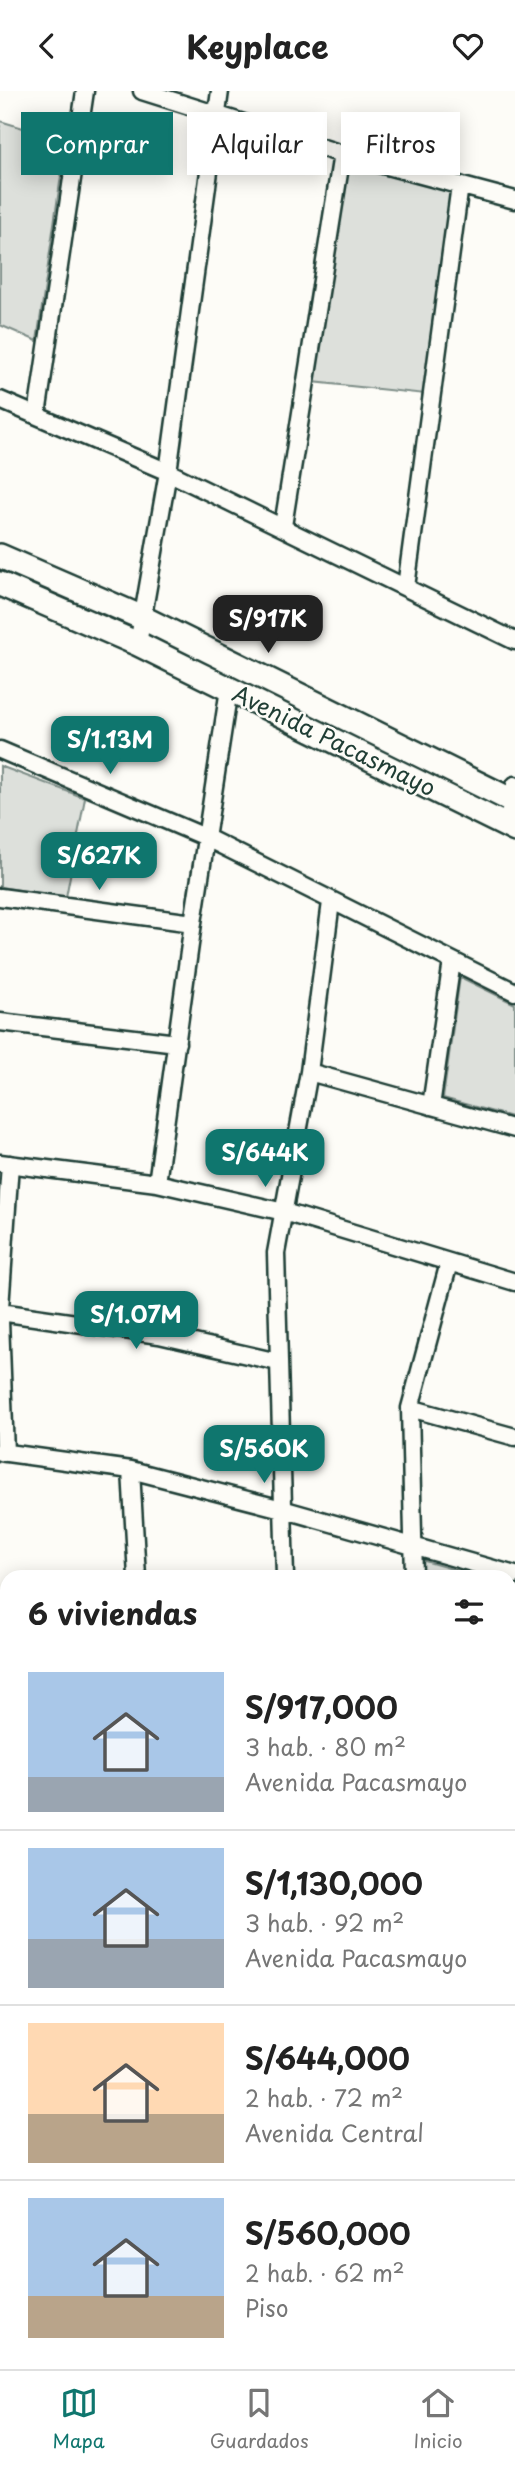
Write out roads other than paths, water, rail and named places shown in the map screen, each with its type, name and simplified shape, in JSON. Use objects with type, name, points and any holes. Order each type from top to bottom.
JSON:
[{"type":"main road","name":"Avenida Pacasmayo","points":[[0,556],[143,618],[514,796]]},
{"type":"main road","name":"Avenida Pacasmayo","points":[[0,584],[138,644],[511,828]]},
{"type":"street","points":[[37,415],[85,91]]},
{"type":"street","points":[[142,91],[207,112]]},
{"type":"street","points":[[216,112],[220,91]]},
{"type":"street","points":[[283,526],[341,160]]},
{"type":"street","points":[[138,644],[168,472],[208,175]]},
{"type":"street","points":[[422,175],[515,200]]},
{"type":"street","points":[[406,587],[460,185]]},
{"type":"street","points":[[0,400],[168,472],[515,641]]},
{"type":"street","points":[[157,1183],[192,923],[229,689]]},
{"type":"street","points":[[0,750],[205,837],[515,992]]},
{"type":"street","points":[[511,828],[514,796]]},
{"type":"street","points":[[0,897],[192,923]]},
{"type":"street","points":[[285,1570],[276,1253],[309,1072],[331,902]]},
{"type":"street","points":[[431,1106],[452,961]]},
{"type":"street","points":[[0,1022],[177,1043]]},
{"type":"street","points":[[309,1072],[515,1129]]},
{"type":"street","points":[[278,1362],[159,1335],[0,1310],[5,1163],[157,1183],[284,1212],[515,1282]]},
{"type":"street","points":[[414,1570],[410,1408],[449,1263]]},
{"type":"street","points":[[0,1320],[3,1452],[131,1470],[282,1509],[496,1570]]},
{"type":"street","points":[[410,1408],[515,1437]]},
{"type":"street","points":[[131,1470],[137,1570]]}]
